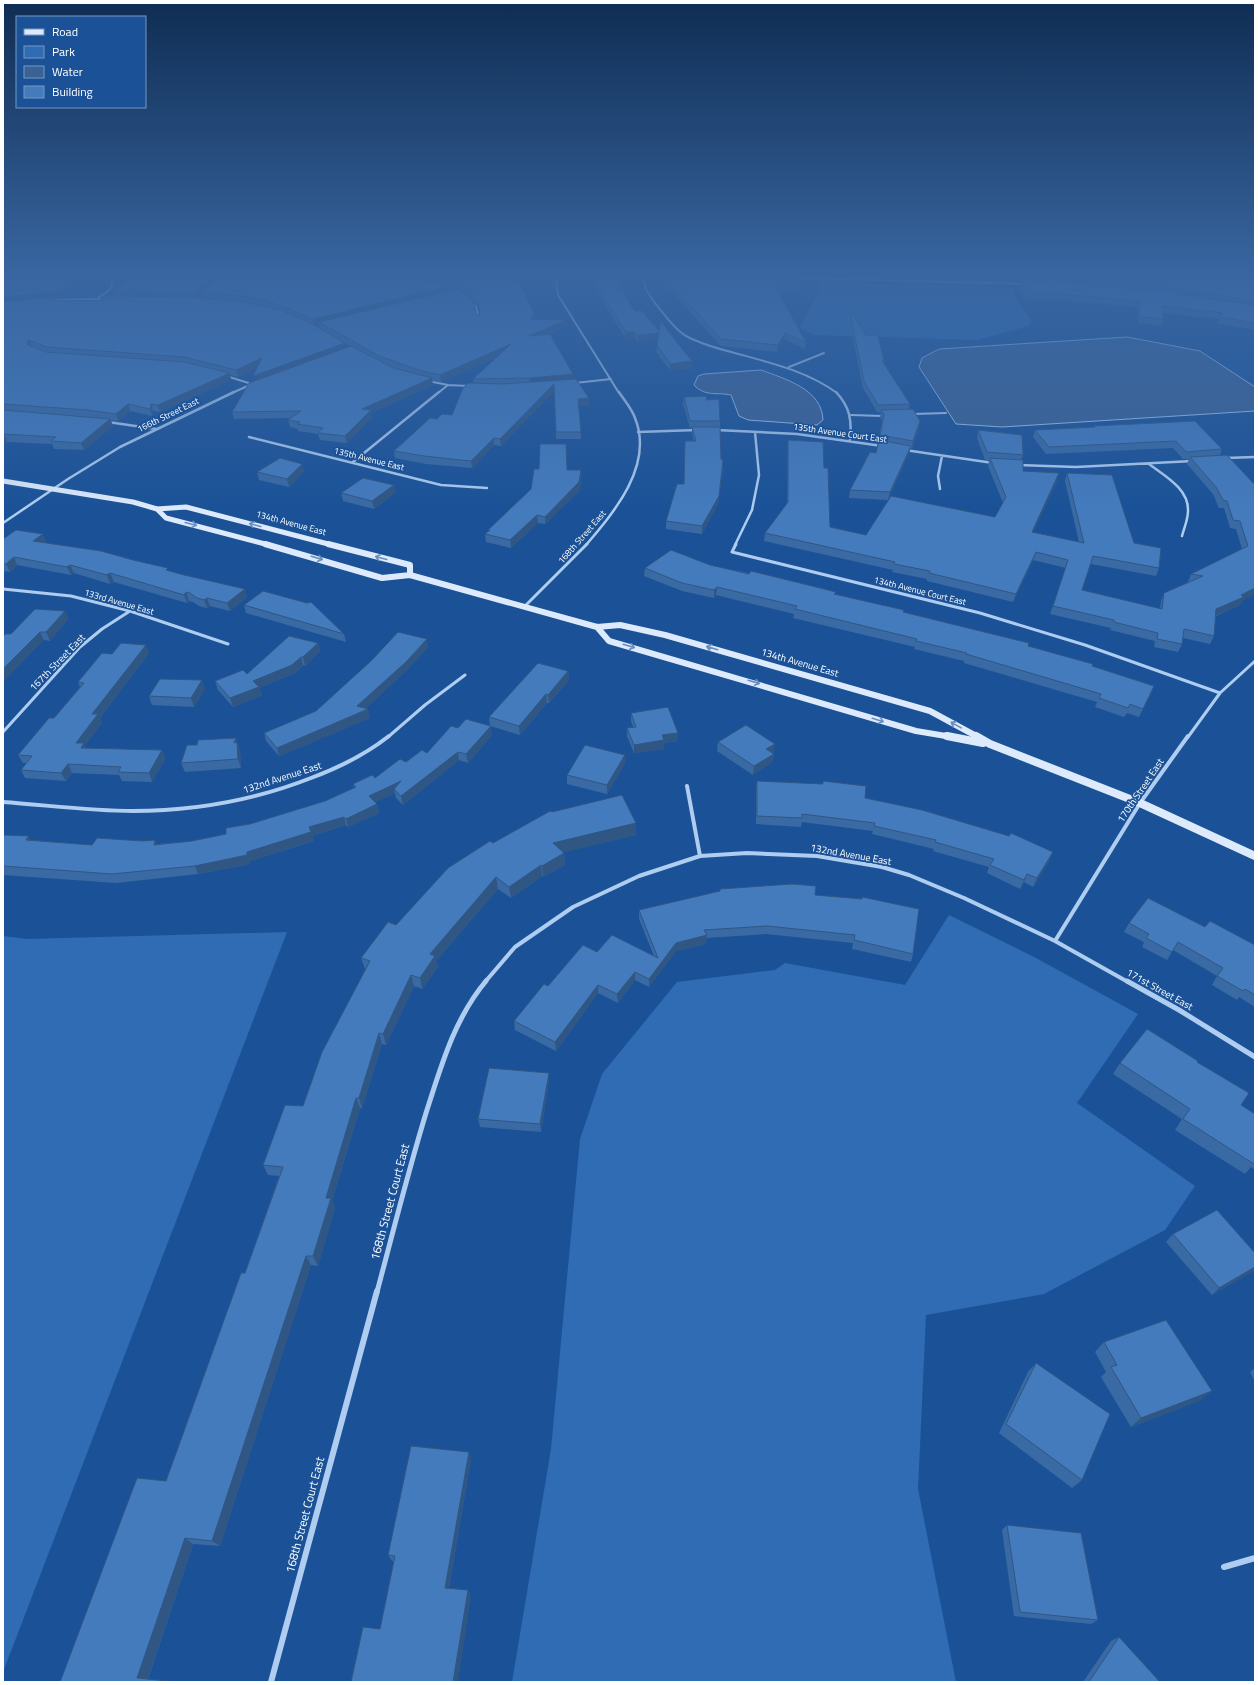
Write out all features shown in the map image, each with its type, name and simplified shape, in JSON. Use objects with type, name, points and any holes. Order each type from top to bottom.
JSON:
[{"type":"street","name":"168th Street East","points":[[524,608],[578,554],[604,524],[623,497],[632,480],[638,463],[641,442],[635,418],[594,352]]},
{"type":"street","points":[[727,352],[789,367],[828,387],[848,406],[851,415],[850,440]]},
{"type":"street","points":[[789,367],[824,353]]},
{"type":"street","points":[[221,374],[252,384]]},
{"type":"street","points":[[568,384],[611,379]]},
{"type":"street","points":[[423,380],[448,385],[470,386]]},
{"type":"street","name":"166th Street East","points":[[3,523],[111,452],[187,413],[259,382]]},
{"type":"street","points":[[353,462],[448,385]]},
{"type":"street","points":[[103,422],[157,429]]},
{"type":"street","points":[[638,432],[700,430]]},
{"type":"street","name":"135th Avenue Court East","points":[[708,430],[797,434],[850,440],[888,447]]},
{"type":"street","name":"134th Avenue Court East","points":[[755,432],[759,474],[752,510],[732,552],[980,613],[1085,645],[1220,693]]},
{"type":"street","name":"135th Avenue East","points":[[249,437],[441,485],[487,488]]},
{"type":"street","points":[[904,450],[995,463]]},
{"type":"street","points":[[940,489],[938,476],[942,456]]},
{"type":"street","points":[[1217,459],[1255,456]]},
{"type":"street","points":[[1010,464],[1076,467],[1149,464],[1194,460]]},
{"type":"street","points":[[1149,464],[1176,486],[1185,497],[1188,508],[1182,536]]},
{"type":"street","name":"134th Avenue East","points":[[3,481],[56,488],[133,502],[157,509],[186,506],[410,566],[410,575]]},
{"type":"street","name":"134th Avenue East","points":[[157,509],[166,518],[288,550],[382,578],[410,575],[524,608],[597,627],[620,625],[740,656],[930,711],[990,744],[1140,803],[1255,856]]},
{"type":"street","name":"133rd Avenue East","points":[[3,589],[72,596],[130,611],[228,644]]},
{"type":"street","name":"167th Street East","points":[[3,732],[80,647],[102,629],[130,611]]},
{"type":"street","name":"134th Avenue East","points":[[597,627],[609,641],[916,731],[990,744]]},
{"type":"street","name":"170th Street East","points":[[1055,941],[1140,803],[1220,693],[1255,661]]},
{"type":"street","name":"132nd Avenue East","points":[[3,802],[133,811],[178,809],[253,798],[303,782],[345,764],[382,742],[420,709],[465,675]]},
{"type":"street","points":[[687,786],[700,856]]},
{"type":"street","name":"132nd Avenue East","points":[[700,856],[747,853],[817,856],[882,867],[964,898],[1055,941]]},
{"type":"street","name":"168th Street Court East","points":[[271,1682],[418,1139],[437,1073],[446,1049],[462,1018],[482,986],[515,947],[541,928],[573,907],[608,889],[640,876],[700,856]]},
{"type":"street","name":"171st Street East","points":[[1055,941],[1179,1010],[1255,1057]]},
{"type":"street","points":[[1224,1567],[1255,1558]]},
{"type":"lane","points":[[909,415],[946,413]]},
{"type":"lane","points":[[851,415],[888,415]]},
{"type":"green space","points":[[949,915],[1036,958],[1138,1014],[1077,1103],[1195,1186],[1165,1230],[1044,1294],[926,1315],[918,1489],[956,1682],[512,1682],[551,1449],[580,1139],[602,1074],[677,982],[775,970],[785,963],[905,985]]},
{"type":"green space","points":[[287,932],[3,1672],[3,936],[27,939]]},
{"type":"water","points":[[934,352],[1201,352],[1255,387],[1255,411],[1002,427],[956,424],[919,367],[922,358]]},
{"type":"water","points":[[761,370],[781,377],[801,387],[809,393],[816,400],[821,409],[823,420],[817,425],[748,420],[739,416],[731,395],[707,393],[698,389],[694,385],[698,376],[704,374]]},
{"type":"building","points":[[3,352],[45,352],[184,362],[230,373],[158,405],[151,404],[150,409],[128,404],[116,414],[87,410],[3,404]]},
{"type":"building","points":[[110,352],[321,352],[253,376],[262,358],[236,370],[184,357]]},
{"type":"building","points":[[335,352],[362,352],[394,368],[432,378],[362,409],[371,410],[345,436],[318,433],[323,428],[297,424],[300,422],[288,420],[301,411],[232,412],[249,383]]},
{"type":"building","points":[[371,352],[494,352],[440,375],[422,371],[379,356]]},
{"type":"building","points":[[503,352],[560,352],[573,374],[530,378],[473,379]]},
{"type":"building","points":[[662,352],[685,352],[692,361],[670,364]]},
{"type":"building","points":[[858,352],[882,352],[884,361],[882,361],[910,404],[878,405],[864,381]]},
{"type":"building","points":[[576,379],[589,398],[578,399],[581,432],[556,432],[554,384],[500,439],[494,438],[471,461],[394,451],[430,418],[437,419],[442,414],[452,415],[463,388],[468,383],[502,384]]},
{"type":"building","points":[[706,396],[707,400],[719,399],[720,421],[690,421],[684,397]]},
{"type":"building","points":[[913,409],[920,421],[913,441],[880,435],[884,414],[881,410]]},
{"type":"building","points":[[3,410],[110,419],[81,443],[51,441],[56,437],[3,435]]},
{"type":"building","points":[[1195,421],[1222,449],[1186,452],[1176,441],[1049,447],[1035,430],[1095,427],[1093,426]]},
{"type":"building","points":[[692,427],[720,427],[721,459],[723,460],[719,496],[702,526],[666,521],[677,484],[684,484],[685,441],[696,441]]},
{"type":"building","points":[[978,430],[1022,435],[1023,455],[987,452]]},
{"type":"building","points":[[788,440],[823,442],[824,468],[828,468],[830,527],[866,535],[891,496],[995,517],[1006,497],[990,458],[1023,460],[1023,471],[1059,473],[1032,532],[1084,543],[1067,473],[1112,475],[1134,543],[1161,548],[1159,568],[1093,556],[1082,590],[1162,609],[1164,593],[1203,576],[1191,574],[1248,546],[1240,521],[1233,520],[1227,501],[1223,500],[1216,487],[1190,457],[1227,455],[1255,485],[1255,588],[1241,595],[1244,597],[1216,609],[1214,636],[1184,629],[1182,644],[1157,639],[1158,633],[1114,622],[1114,620],[1053,606],[1068,560],[1036,552],[1016,594],[929,573],[930,571],[894,564],[895,562],[765,533],[788,502]]},
{"type":"building","points":[[879,440],[911,446],[890,492],[850,490],[870,452],[876,453]]},
{"type":"building","points":[[540,444],[566,444],[567,470],[581,470],[579,482],[545,517],[537,515],[510,540],[485,534],[531,489],[534,469],[539,469]]},
{"type":"building","points":[[280,458],[302,464],[287,479],[257,472]]},
{"type":"building","points":[[363,478],[394,485],[372,501],[341,493]]},
{"type":"building","points":[[16,530],[43,534],[33,541],[101,551],[168,568],[166,570],[180,574],[245,589],[227,603],[207,598],[204,600],[197,598],[190,593],[186,592],[184,595],[110,573],[107,575],[70,565],[67,567],[14,557],[6,564],[3,564],[3,539]]},
{"type":"building","points":[[671,550],[710,565],[749,574],[751,571],[796,582],[836,592],[834,594],[904,610],[903,612],[1029,643],[1028,646],[1093,664],[1092,666],[1154,686],[1143,709],[1130,704],[1128,708],[1099,698],[1101,694],[966,654],[967,653],[795,609],[797,606],[717,587],[714,590],[682,583],[645,568]]},
{"type":"building","points":[[263,591],[307,603],[311,602],[344,634],[244,605]]},
{"type":"building","points":[[35,609],[65,611],[46,632],[40,632],[3,669],[3,637],[5,634],[11,634]]},
{"type":"building","points":[[398,632],[427,639],[406,662],[357,706],[368,709],[277,748],[264,733],[316,711],[372,660]]},
{"type":"building","points":[[289,636],[318,643],[292,665],[253,681],[259,687],[230,698],[215,681],[243,670],[247,674]]},
{"type":"building","points":[[121,643],[146,645],[92,714],[98,714],[76,743],[84,743],[81,748],[162,750],[149,773],[118,772],[121,767],[68,764],[61,773],[21,770],[32,756],[18,755],[49,718],[54,718],[84,683],[78,682],[102,653],[112,654]]},
{"type":"building","points":[[538,663],[568,671],[519,726],[489,717]]},
{"type":"building","points":[[160,679],[202,680],[191,698],[149,696]]},
{"type":"building","points":[[668,707],[678,733],[662,735],[664,740],[634,745],[627,728],[636,727],[631,713]]},
{"type":"building","points":[[466,719],[491,726],[466,754],[458,752],[401,796],[394,789],[401,781],[369,796],[377,804],[346,819],[344,817],[309,827],[311,832],[247,852],[247,855],[195,866],[112,874],[3,866],[3,835],[29,836],[26,840],[92,845],[97,838],[143,841],[155,840],[154,845],[192,841],[226,834],[226,828],[250,824],[325,801],[356,787],[353,784],[372,775],[375,778],[400,759],[406,762],[422,750],[427,753],[451,726],[458,728]]},
{"type":"building","points":[[746,725],[775,744],[766,749],[774,754],[754,766],[718,742]]},
{"type":"building","points":[[236,738],[234,743],[237,742],[238,759],[181,763],[187,745],[197,745],[198,740]]},
{"type":"building","points":[[585,745],[625,755],[607,785],[567,775]]},
{"type":"building","points":[[757,781],[823,784],[823,781],[866,786],[865,798],[922,810],[1009,836],[1011,833],[1053,852],[1037,878],[1027,874],[1024,880],[990,865],[994,859],[935,842],[936,840],[874,826],[875,823],[802,814],[802,818],[757,816]]},
{"type":"building","points":[[622,795],[636,823],[553,843],[564,853],[542,866],[541,865],[509,887],[496,877],[430,954],[435,956],[420,978],[411,975],[383,1034],[379,1033],[359,1098],[356,1098],[326,1198],[331,1198],[313,1256],[306,1256],[212,1541],[185,1538],[137,1678],[167,1681],[60,1682],[137,1478],[166,1481],[241,1273],[245,1273],[283,1167],[263,1165],[285,1105],[303,1106],[322,1052],[370,961],[361,958],[388,922],[396,925],[448,868],[490,841],[493,843],[550,811],[552,812]]},
{"type":"building","points":[[792,884],[816,886],[815,895],[862,899],[862,897],[919,909],[913,954],[854,940],[855,935],[767,926],[704,930],[707,935],[676,943],[649,979],[635,972],[617,994],[598,985],[555,1042],[514,1021],[544,984],[548,986],[583,945],[597,952],[612,935],[658,958],[639,910],[720,891],[720,889]]},
{"type":"building","points":[[1148,898],[1205,927],[1210,921],[1255,945],[1255,995],[1245,989],[1243,991],[1217,976],[1223,968],[1178,942],[1172,952],[1146,938],[1149,934],[1129,923]]},
{"type":"building","points":[[1147,1029],[1198,1061],[1197,1062],[1249,1093],[1241,1105],[1255,1114],[1254,1164],[1183,1119],[1190,1109],[1120,1063]]},
{"type":"building","points":[[489,1068],[549,1073],[540,1124],[478,1119]]},
{"type":"building","points":[[1217,1210],[1255,1253],[1255,1267],[1219,1288],[1173,1234]]},
{"type":"building","points":[[1166,1320],[1212,1391],[1141,1418],[1111,1367],[1117,1365],[1104,1342]]},
{"type":"building","points":[[1036,1363],[1110,1414],[1082,1480],[1006,1424]]},
{"type":"building","points":[[411,1446],[469,1452],[445,1588],[468,1590],[453,1682],[351,1682],[363,1627],[380,1629],[395,1556],[388,1555]]},
{"type":"building","points":[[1007,1525],[1081,1533],[1098,1620],[1020,1612]]},
{"type":"building","points":[[1119,1637],[1160,1682],[1089,1682]]}]
